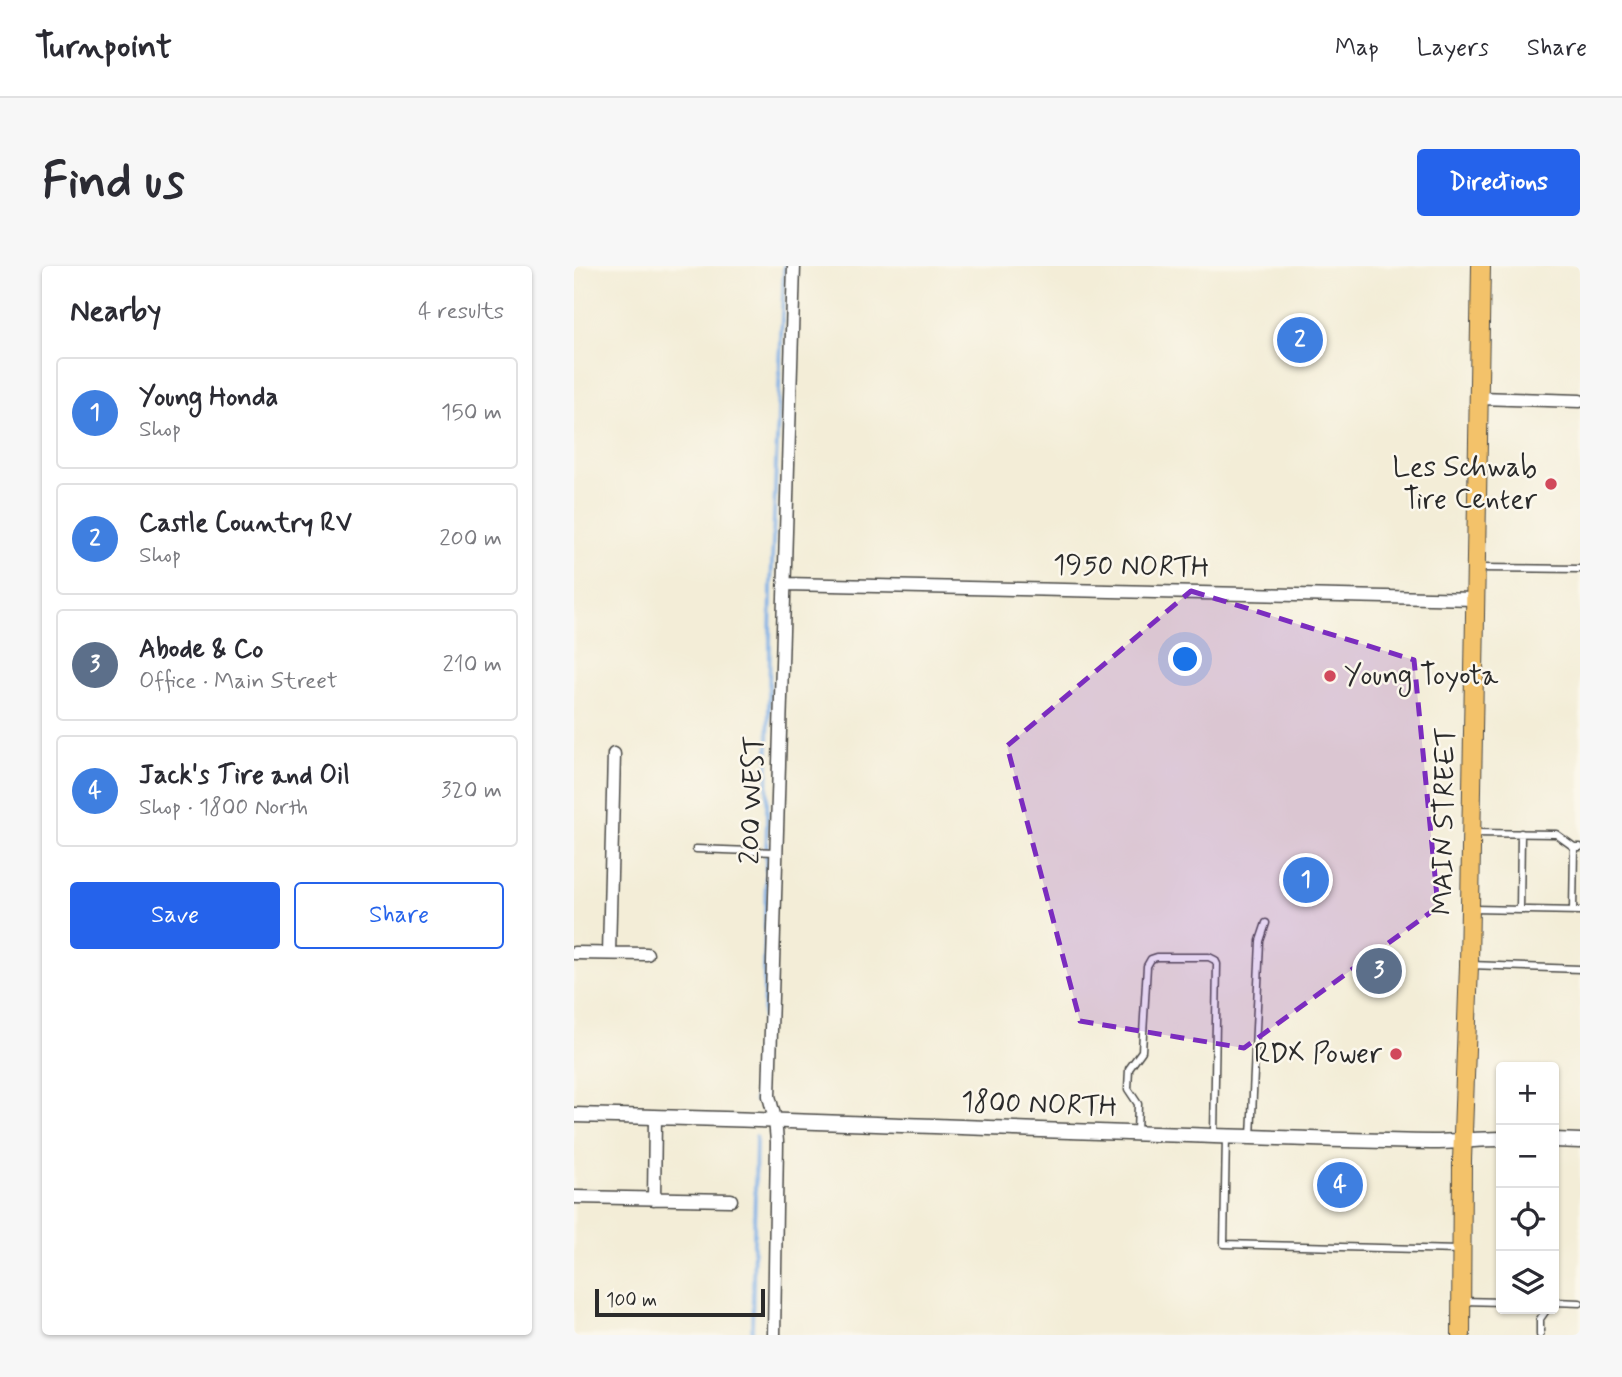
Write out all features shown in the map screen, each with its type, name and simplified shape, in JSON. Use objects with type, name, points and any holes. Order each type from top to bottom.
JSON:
[{"type":"main road","name":"MAIN STREET","points":[[1461,1335],[1481,266]]},
{"type":"street","name":"200 WEST","points":[[774,1335],[778,1142],[769,1096],[769,852],[785,584],[794,266]]},
{"type":"street","points":[[1479,398],[1580,401]]},
{"type":"street","name":"1950 NORTH","points":[[785,584],[1475,599]]},
{"type":"street","points":[[610,953],[614,754]]},
{"type":"street","points":[[574,953],[647,954]]},
{"type":"street","name":"1800 NORTH","points":[[574,1115],[775,1119],[1251,1137],[1496,1139]]},
{"type":"street","points":[[654,1199],[655,1116]]},
{"type":"street","points":[[1559,1140],[1580,1141]]},
{"type":"street","points":[[574,1198],[731,1200]]},
{"type":"lane","points":[[1476,568],[1580,569]]},
{"type":"lane","points":[[1470,909],[1577,911],[1577,847],[1556,834],[1471,833]]},
{"type":"lane","points":[[1520,910],[1521,833]]},
{"type":"lane","points":[[696,849],[769,852]]},
{"type":"lane","points":[[1251,1137],[1260,941],[1266,923]]},
{"type":"lane","points":[[1138,1133],[1138,1104],[1128,1089],[1129,1069],[1142,1051],[1147,965],[1157,957],[1209,957],[1217,964],[1224,1244],[1461,1250]]},
{"type":"lane","points":[[1469,965],[1580,969]]},
{"type":"lane","points":[[1462,1301],[1496,1302]]},
{"type":"lane","points":[[1559,1302],[1580,1303]]},
{"type":"lane","points":[[1540,1335],[1540,1319],[1544,1314]]},
{"type":"highlighted area","points":[[1191,591],[1414,660],[1438,907],[1244,1048],[1080,1021],[1007,746]]},
{"type":"waterway","points":[[755,1101],[763,1034],[771,587],[784,266]]},
{"type":"waterway","points":[[752,1335],[756,1137]]},
{"type":"place","name":"Castle Country RV","points":[[1300,340]]},
{"type":"place","name":"Les Schwab Tire Center","points":[[1551,484]]},
{"type":"place","name":"Young Toyota","points":[[1330,676]]},
{"type":"place","name":"Young Honda","points":[[1306,880]]},
{"type":"place","name":"Abode & Co","points":[[1379,971]]},
{"type":"place","name":"RDX Power","points":[[1396,1054]]},
{"type":"place","name":"Jack's Tire and Oil","points":[[1340,1185]]}]
